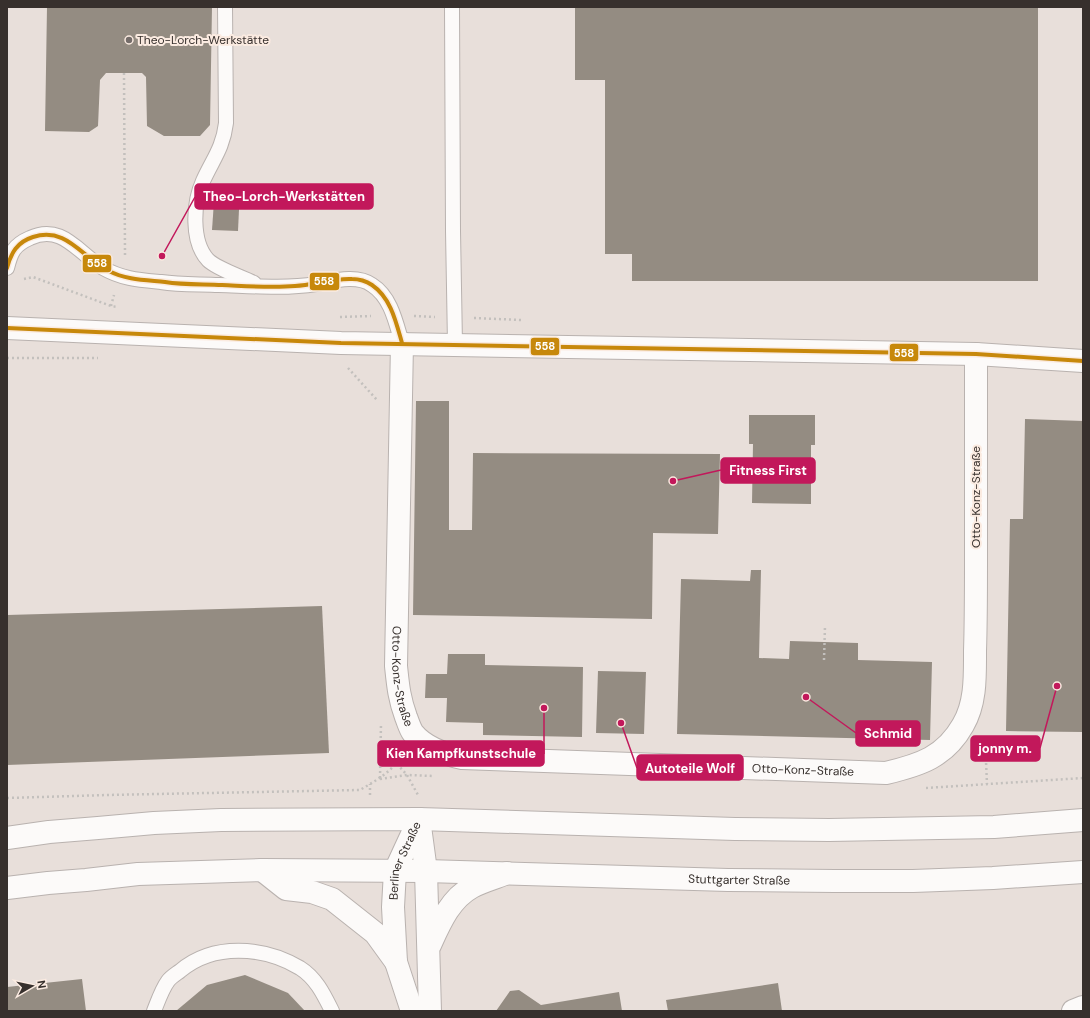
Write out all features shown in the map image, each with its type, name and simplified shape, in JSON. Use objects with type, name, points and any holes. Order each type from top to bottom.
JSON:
[{"type":"street","points":[[7,328],[341,343],[976,354],[1083,361]]},
{"type":"street","name":"Otto-Konz-Straße","points":[[402,343],[396,666],[399,697],[413,733],[424,744],[446,754],[462,758],[886,773],[916,766],[930,760],[942,751],[963,725],[971,707],[974,691],[976,629],[976,354]]},
{"type":"street","points":[[7,838],[91,828],[220,820],[419,819],[735,829],[829,830],[994,827],[1083,820]]},
{"type":"street","name":"Berliner Straße","points":[[412,1011],[396,962],[393,907],[395,871],[419,819]]},
{"type":"street","name":"Berliner Straße","points":[[419,819],[426,871],[430,1011]]},
{"type":"street","name":"Berliner Straße","points":[[262,870],[286,889],[312,892],[332,899],[374,933],[396,962]]},
{"type":"street","name":"Stuttgarter Straße","points":[[7,888],[138,874],[262,870],[426,871],[835,882],[993,878],[1083,872]]},
{"type":"street","name":"Berliner Straße","points":[[428,949],[442,918],[456,899],[472,887],[507,874]]},
{"type":"street","points":[[1073,1011],[1083,1007]]},
{"type":"lane","points":[[226,7],[225,136],[219,152],[202,182],[196,199],[195,223],[199,248],[209,260],[228,272],[262,286]]},
{"type":"lane","points":[[452,7],[452,231],[455,344]]},
{"type":"lane","points":[[7,268],[11,254],[17,245],[36,236],[50,233],[65,239],[103,268],[125,278],[164,283],[262,286],[301,286],[347,279],[361,280],[372,284],[381,293],[394,315],[402,343]]},
{"type":"lane","points":[[154,1011],[168,980],[190,962],[217,952],[244,950],[277,957],[300,968],[318,985],[332,1011]]},
{"type":"path","points":[[111,306],[124,260],[124,73]]},
{"type":"path","points":[[18,280],[33,277],[111,306],[125,308]]},
{"type":"path","points":[[332,317],[394,315]]},
{"type":"path","points":[[7,358],[101,358]]},
{"type":"path","points":[[346,366],[380,403],[401,404]]},
{"type":"path","points":[[824,660],[825,626]]},
{"type":"path","points":[[963,725],[985,737],[987,784]]},
{"type":"path","points":[[7,798],[360,790],[380,779],[397,764],[413,733]]},
{"type":"path","points":[[397,764],[407,775],[419,795],[419,819]]},
{"type":"path","points":[[380,779],[407,775]]},
{"type":"building","name":"Theo-Lorch-Werkstätte","points":[[47,7],[212,7],[210,125],[200,136],[164,136],[147,126],[146,77],[142,73],[106,73],[100,80],[98,126],[89,132],[45,131]]},
{"type":"building","points":[[575,7],[1038,7],[1038,281],[632,281],[632,254],[605,254],[605,80],[575,80]]},
{"type":"building","points":[[215,187],[240,188],[238,231],[212,230]]},
{"type":"building","points":[[416,401],[449,401],[449,530],[472,530],[473,453],[720,454],[718,534],[653,533],[652,619],[413,615]]},
{"type":"building","points":[[749,415],[815,415],[815,445],[811,445],[811,504],[752,503],[753,444],[749,444]]},
{"type":"building","points":[[1025,419],[1083,421],[1083,732],[1006,731],[1010,519],[1023,519]]},
{"type":"building","points":[[751,570],[761,570],[759,658],[789,659],[790,641],[858,643],[858,660],[932,662],[930,740],[677,734],[681,579],[750,581]]},
{"type":"building","points":[[322,606],[329,753],[7,765],[7,615]]},
{"type":"building","points":[[448,654],[485,654],[485,665],[583,667],[582,737],[483,735],[483,723],[446,722],[447,698],[425,698],[426,674],[447,674]]},
{"type":"building","points":[[598,671],[646,672],[644,734],[596,733]]},
{"type":"building","points":[[245,975],[288,993],[305,1011],[176,1011],[207,985]]},
{"type":"building","points":[[82,979],[86,1011],[7,1011],[7,987]]},
{"type":"building","points":[[778,983],[782,1011],[668,1011],[666,1000]]},
{"type":"building","points":[[519,990],[541,1005],[619,992],[622,1011],[496,1011],[510,991]]},
{"type":"transit line","name":"558","points":[[7,268],[10,258],[19,245],[27,239],[45,235],[65,239],[109,271],[136,279],[179,284],[268,287],[286,287],[355,279],[372,285],[384,297],[392,311],[402,343]]},
{"type":"transit line","name":"558","points":[[7,328],[341,343],[976,354],[1083,361]]},
{"type":"place","name":"Theo-Lorch-Werkstätte","points":[[129,40]]},
{"type":"place","name":"Theo-Lorch-Werkstätten","points":[[162,256]]},
{"type":"place","name":"Fitness First","points":[[673,481]]},
{"type":"place","name":"jonny m.","points":[[1057,686]]},
{"type":"place","name":"Schmid","points":[[806,697]]},
{"type":"place","name":"Kien Kampfkunstschule","points":[[544,708]]},
{"type":"place","name":"Autoteile Wolf","points":[[621,723]]}]
